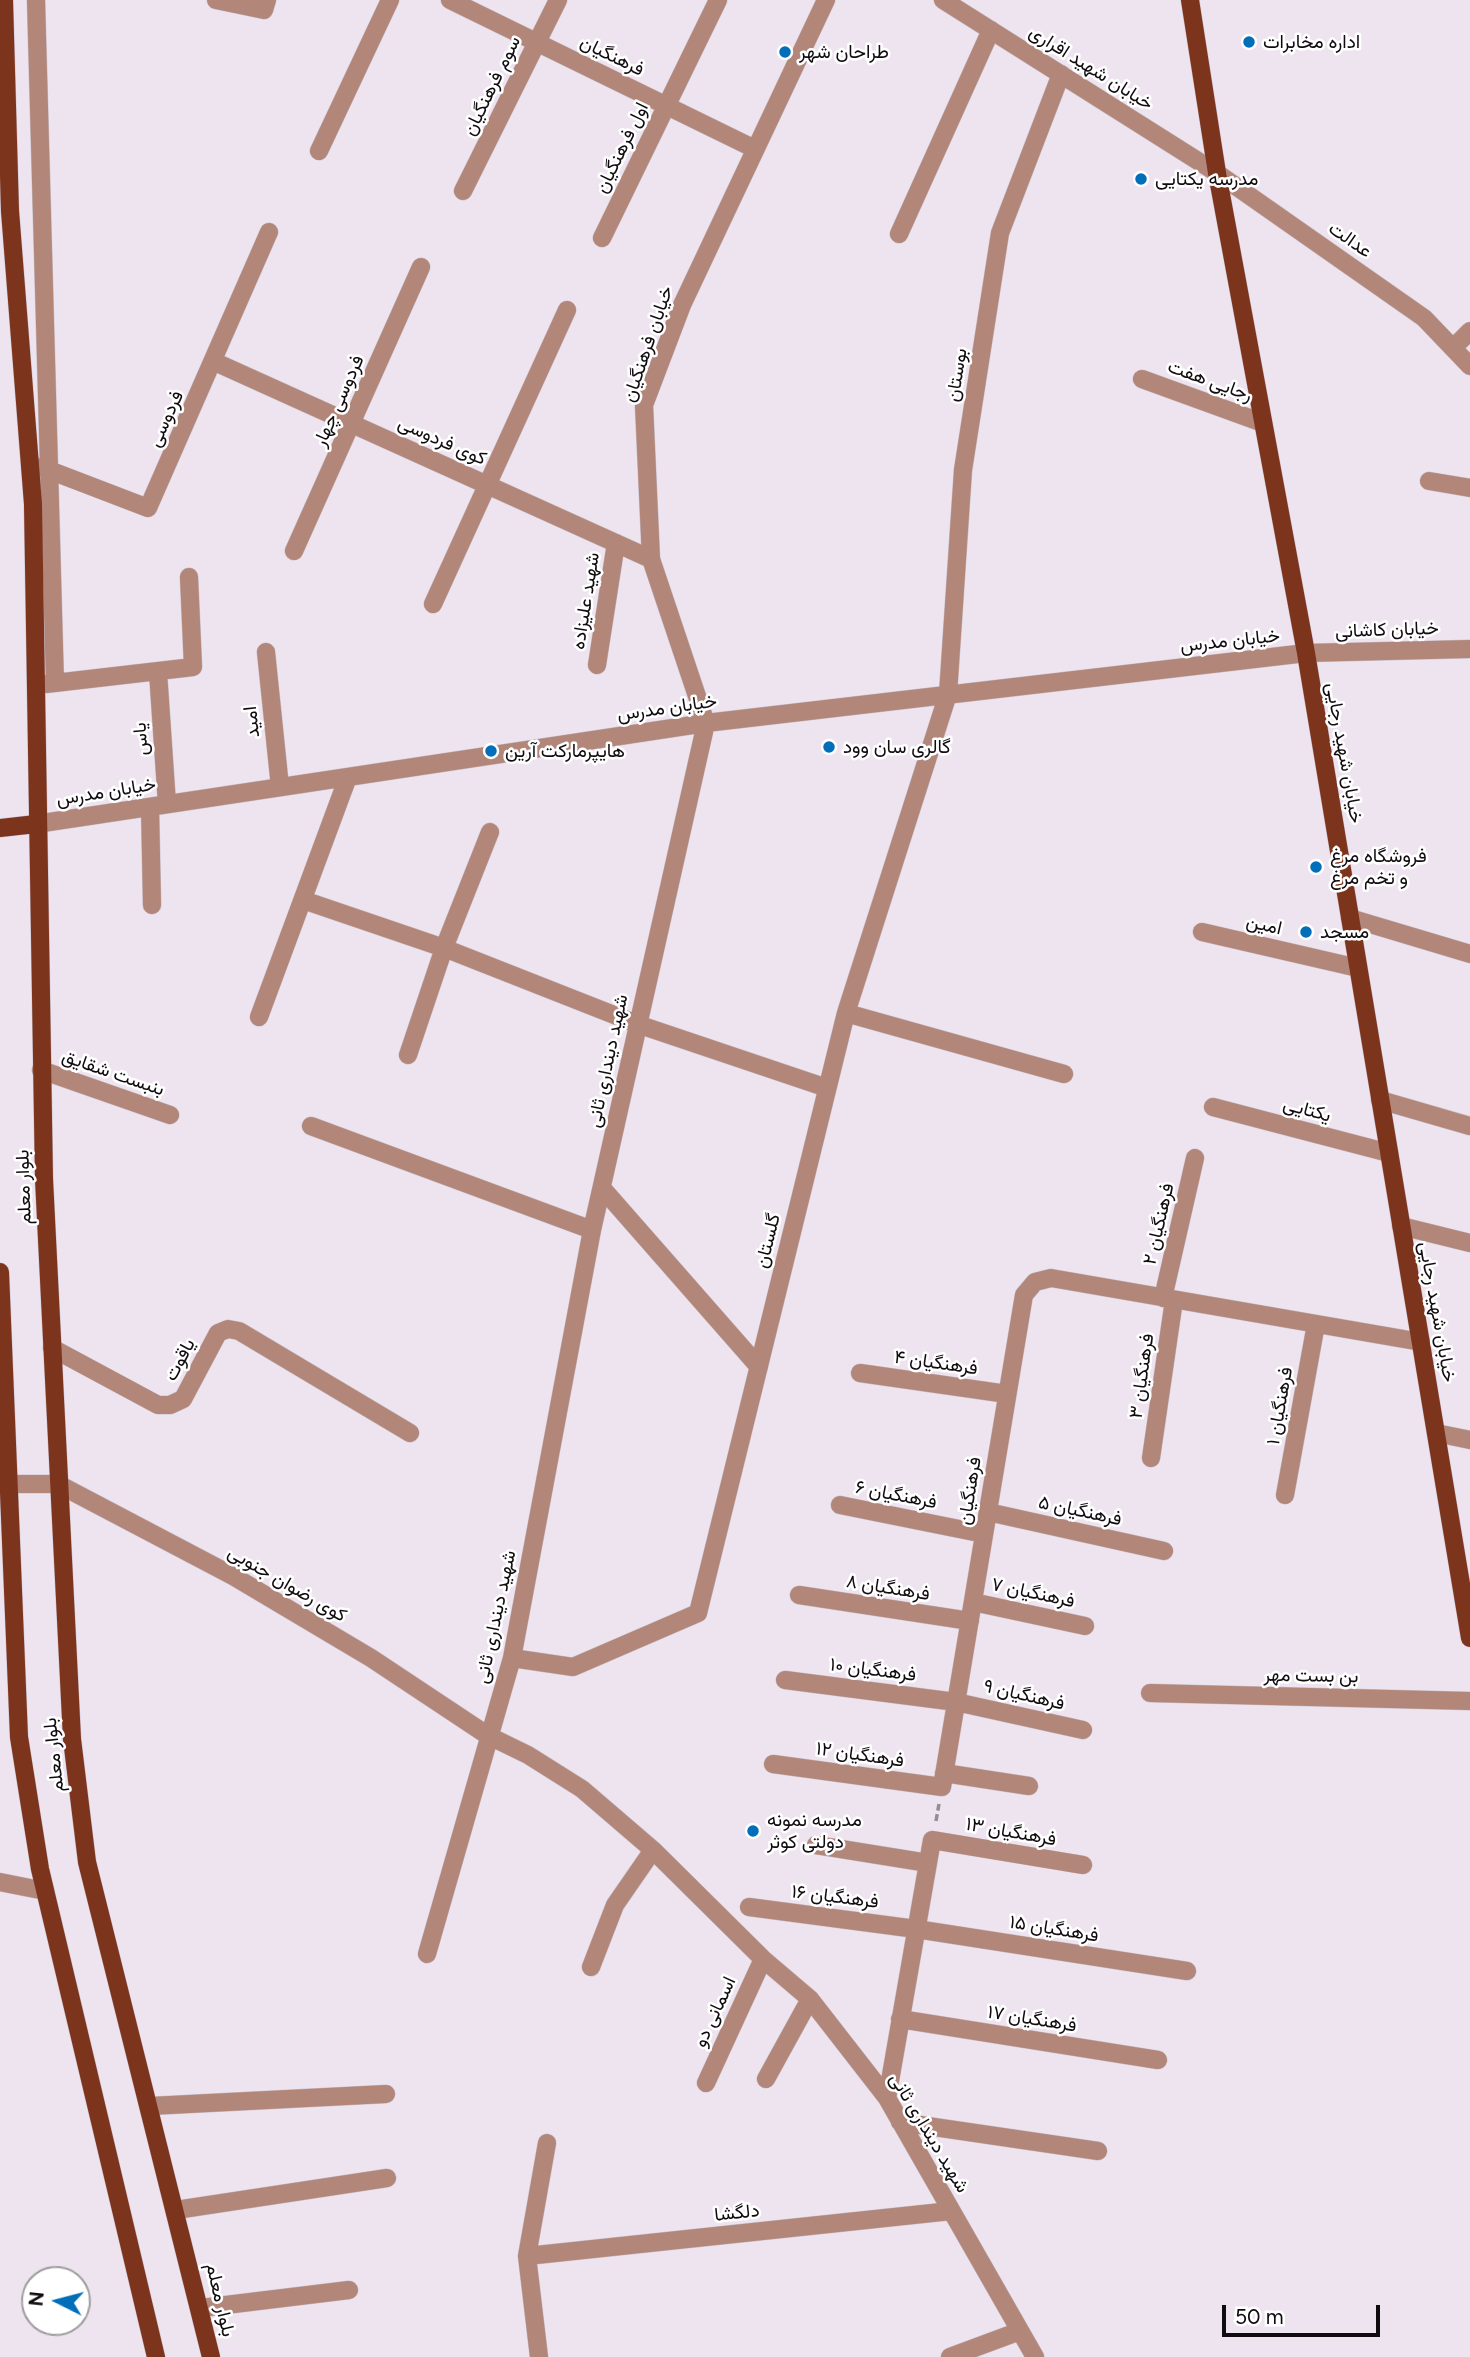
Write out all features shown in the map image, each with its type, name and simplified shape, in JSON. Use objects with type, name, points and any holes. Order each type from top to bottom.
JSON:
[{"type":"main road","name":"بلوار معلم","points":[[4,0],[10,211],[31,463],[41,1070],[58,1484],[72,1739],[87,1862],[201,2308],[211,2357]]},
{"type":"main road","name":"خیابان شهید رجایی","points":[[1190,0],[1217,173],[1306,653],[1470,1638]]},
{"type":"main road","points":[[0,828],[36,824]]},
{"type":"main road","name":"بلوار معلم","points":[[0,1272],[4,1482],[19,1737],[46,1891],[156,2357]]},
{"type":"street","points":[[36,0],[55,683]]},
{"type":"street","points":[[216,0],[264,10],[267,0]]},
{"type":"street","points":[[318,151],[390,0]]},
{"type":"street","name":"فرهنگیان","points":[[450,0],[755,149]]},
{"type":"street","name":"سوم فرهنگیان","points":[[463,191],[558,0]]},
{"type":"street","name":"اول فرهنگیان","points":[[602,238],[718,0]]},
{"type":"street","name":"خیابان فرهنگیان","points":[[706,723],[652,559],[644,405],[682,305],[826,0]]},
{"type":"street","name":"خیابان شهید اقراری","points":[[943,0],[973,8],[991,30],[1217,173]]},
{"type":"street","points":[[899,234],[991,30]]},
{"type":"street","name":"بوستان","points":[[948,694],[963,470],[1000,233],[1060,74]]},
{"type":"street","name":"عدالت","points":[[1217,173],[1424,318],[1470,366]]},
{"type":"street","name":"فردوسی","points":[[31,463],[148,508],[215,362],[270,232]]},
{"type":"street","name":"فردوسی چهار","points":[[295,551],[421,267]]},
{"type":"street","points":[[433,604],[490,486],[566,310]]},
{"type":"street","points":[[1453,348],[1470,331]]},
{"type":"street","name":"کوی فردوسی","points":[[215,362],[652,559]]},
{"type":"street","name":"رجایی هفت","points":[[1142,379],[1263,423]]},
{"type":"street","points":[[1429,481],[1470,488]]},
{"type":"street","name":"شهید علیزاده","points":[[597,665],[616,543]]},
{"type":"street","points":[[35,685],[193,667],[189,576]]},
{"type":"street","name":"خیابان کاشانی","points":[[1306,653],[1470,649]]},
{"type":"street","name":"امید","points":[[266,652],[279,787]]},
{"type":"street","name":"خیابان مدرس","points":[[36,824],[706,723],[1306,653]]},
{"type":"street","name":"یاس","points":[[152,905],[158,806],[158,672]]},
{"type":"street","name":"گلستان","points":[[512,1658],[573,1667],[698,1613],[846,1013],[948,694]]},
{"type":"street","name":"شهید دینداری ثانی","points":[[706,723],[593,1230],[512,1658],[487,1735],[528,1755],[582,1789],[653,1850],[763,1959],[810,1999],[887,2098],[1035,2357]]},
{"type":"street","points":[[259,1017],[348,777]]},
{"type":"street","points":[[408,1055],[444,948],[490,832]]},
{"type":"street","points":[[303,900],[444,948],[637,1024],[827,1088]]},
{"type":"street","points":[[1350,918],[1470,954]]},
{"type":"street","name":"امین","points":[[1202,932],[1358,968]]},
{"type":"street","points":[[846,1013],[1064,1074]]},
{"type":"street","name":"بنبست شقایق","points":[[41,1070],[170,1115]]},
{"type":"street","points":[[1380,1100],[1470,1126]]},
{"type":"street","name":"یکتایی","points":[[1213,1107],[1390,1153]]},
{"type":"street","points":[[311,1126],[593,1230]]},
{"type":"street","name":"فرهنگیان ۲","points":[[1169,1299],[1195,1158]]},
{"type":"street","points":[[602,1188],[759,1367]]},
{"type":"street","points":[[1401,1226],[1470,1243]]},
{"type":"street","name":"فرهنگیان","points":[[943,1780],[1024,1295],[1035,1282],[1051,1278],[1421,1342]]},
{"type":"street","name":"فرهنگیان ۳","points":[[1151,1458],[1169,1299]]},
{"type":"street","name":"فرهنگیان ۱","points":[[1285,1495],[1316,1324]]},
{"type":"street","name":"یاقوت","points":[[52,1348],[158,1405],[170,1405],[183,1399],[218,1333],[228,1329],[239,1331],[410,1433]]},
{"type":"street","name":"فرهنگیان ۴","points":[[860,1373],[1007,1394]]},
{"type":"street","points":[[1436,1433],[1470,1440]]},
{"type":"street","points":[[4,1482],[58,1484]]},
{"type":"street","name":"کوی رضوان جنوبی","points":[[58,1484],[233,1576],[371,1658],[487,1735]]},
{"type":"street","name":"فرهنگیان ۶","points":[[840,1505],[984,1534]]},
{"type":"street","name":"فرهنگیان ۵","points":[[988,1512],[1164,1551]]},
{"type":"street","name":"فرهنگیان ۸","points":[[799,1595],[970,1622]]},
{"type":"street","name":"فرهنگیان ۷","points":[[973,1602],[1085,1626]]},
{"type":"street","name":"فرهنگیان ۱۰","points":[[785,1680],[956,1702]]},
{"type":"street","name":"بن بست مهر","points":[[1150,1693],[1470,1702]]},
{"type":"street","name":"فرهنگیان ۹","points":[[956,1702],[1083,1730]]},
{"type":"street","points":[[426,1954],[487,1735]]},
{"type":"street","name":"فرهنگیان ۱۲","points":[[773,1763],[1029,1786]]},
{"type":"street","points":[[887,2098],[932,1840]]},
{"type":"street","name":"فرهنگیان ۱۳","points":[[932,1840],[1083,1865]]},
{"type":"street","points":[[816,1845],[928,1863]]},
{"type":"street","points":[[591,1967],[615,1906],[653,1850]]},
{"type":"street","points":[[0,1882],[46,1891]]},
{"type":"street","name":"فرهنگیان ۱۶","points":[[749,1907],[916,1929]]},
{"type":"street","name":"فرهنگیان ۱۵","points":[[916,1929],[1186,1970]]},
{"type":"street","name":"اسمانی دو","points":[[706,2083],[763,1959]]},
{"type":"street","points":[[766,2079],[810,1999]]},
{"type":"street","name":"فرهنگیان ۱۷","points":[[901,2019],[1158,2060]]},
{"type":"street","points":[[150,2106],[386,2094]]},
{"type":"street","points":[[900,2122],[1098,2151]]},
{"type":"street","points":[[540,2357],[527,2256],[547,2143]]},
{"type":"street","points":[[176,2210],[387,2178]]},
{"type":"street","name":"دلگشا","points":[[527,2256],[951,2211]]},
{"type":"street","points":[[201,2308],[349,2290]]},
{"type":"street","points":[[950,2357],[1020,2331]]},
{"type":"path","points":[[932,1840],[943,1780]]},
{"type":"place","name":"اداره مخابرات","points":[[1249,42]]},
{"type":"place","name":"طراحان شهر","points":[[785,52]]},
{"type":"place","name":"مدرسه یکتایی","points":[[1141,179]]},
{"type":"place","name":"گالری سان وود","points":[[829,747]]},
{"type":"place","name":"هایپرمارکت آرین","points":[[491,751]]},
{"type":"place","name":"فروشگاه مرغ و تخم مرغ","points":[[1316,867]]},
{"type":"place","name":"مسجد","points":[[1306,932]]},
{"type":"place","name":"مدرسه نمونه دولتی کوثر","points":[[753,1831]]}]
